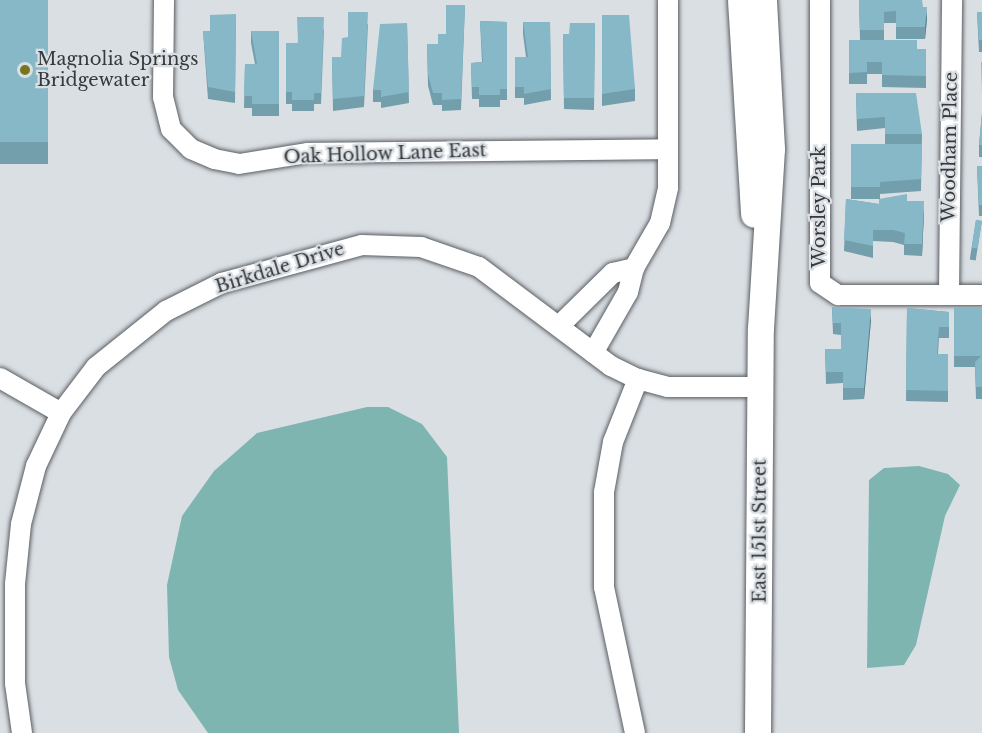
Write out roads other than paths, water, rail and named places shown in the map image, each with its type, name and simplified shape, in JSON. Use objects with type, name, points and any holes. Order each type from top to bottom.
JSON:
[{"type":"street","name":"Oak Hollow Lane East","points":[[164,0],[163,97],[171,129],[190,149],[214,159],[239,164],[308,153],[668,149]]},
{"type":"street","points":[[593,353],[628,292],[634,268],[660,223],[668,149],[668,0]]},
{"type":"street","name":"East 151st Street","points":[[741,0],[761,329],[758,733]]},
{"type":"street","name":"East 151st Street","points":[[761,329],[772,149],[764,0]]},
{"type":"street","name":"Worsley Park","points":[[820,0],[820,283],[838,296],[982,295]]},
{"type":"street","name":"Woodham Place","points":[[949,294],[952,0]]},
{"type":"street","name":"Birkdale Drive","points":[[22,733],[7,655],[21,524],[36,466],[61,413],[96,367],[166,311],[222,283],[362,245],[391,243],[453,256],[503,281],[593,353],[638,379],[667,387],[761,387]]},
{"type":"street","points":[[559,326],[613,273],[634,268]]},
{"type":"street","points":[[0,378],[61,413]]},
{"type":"street","points":[[635,733],[604,587],[604,492],[614,442],[638,379]]},
{"type":"place","name":"Magnolia Springs Bridgewater","points":[[25,70]]}]
